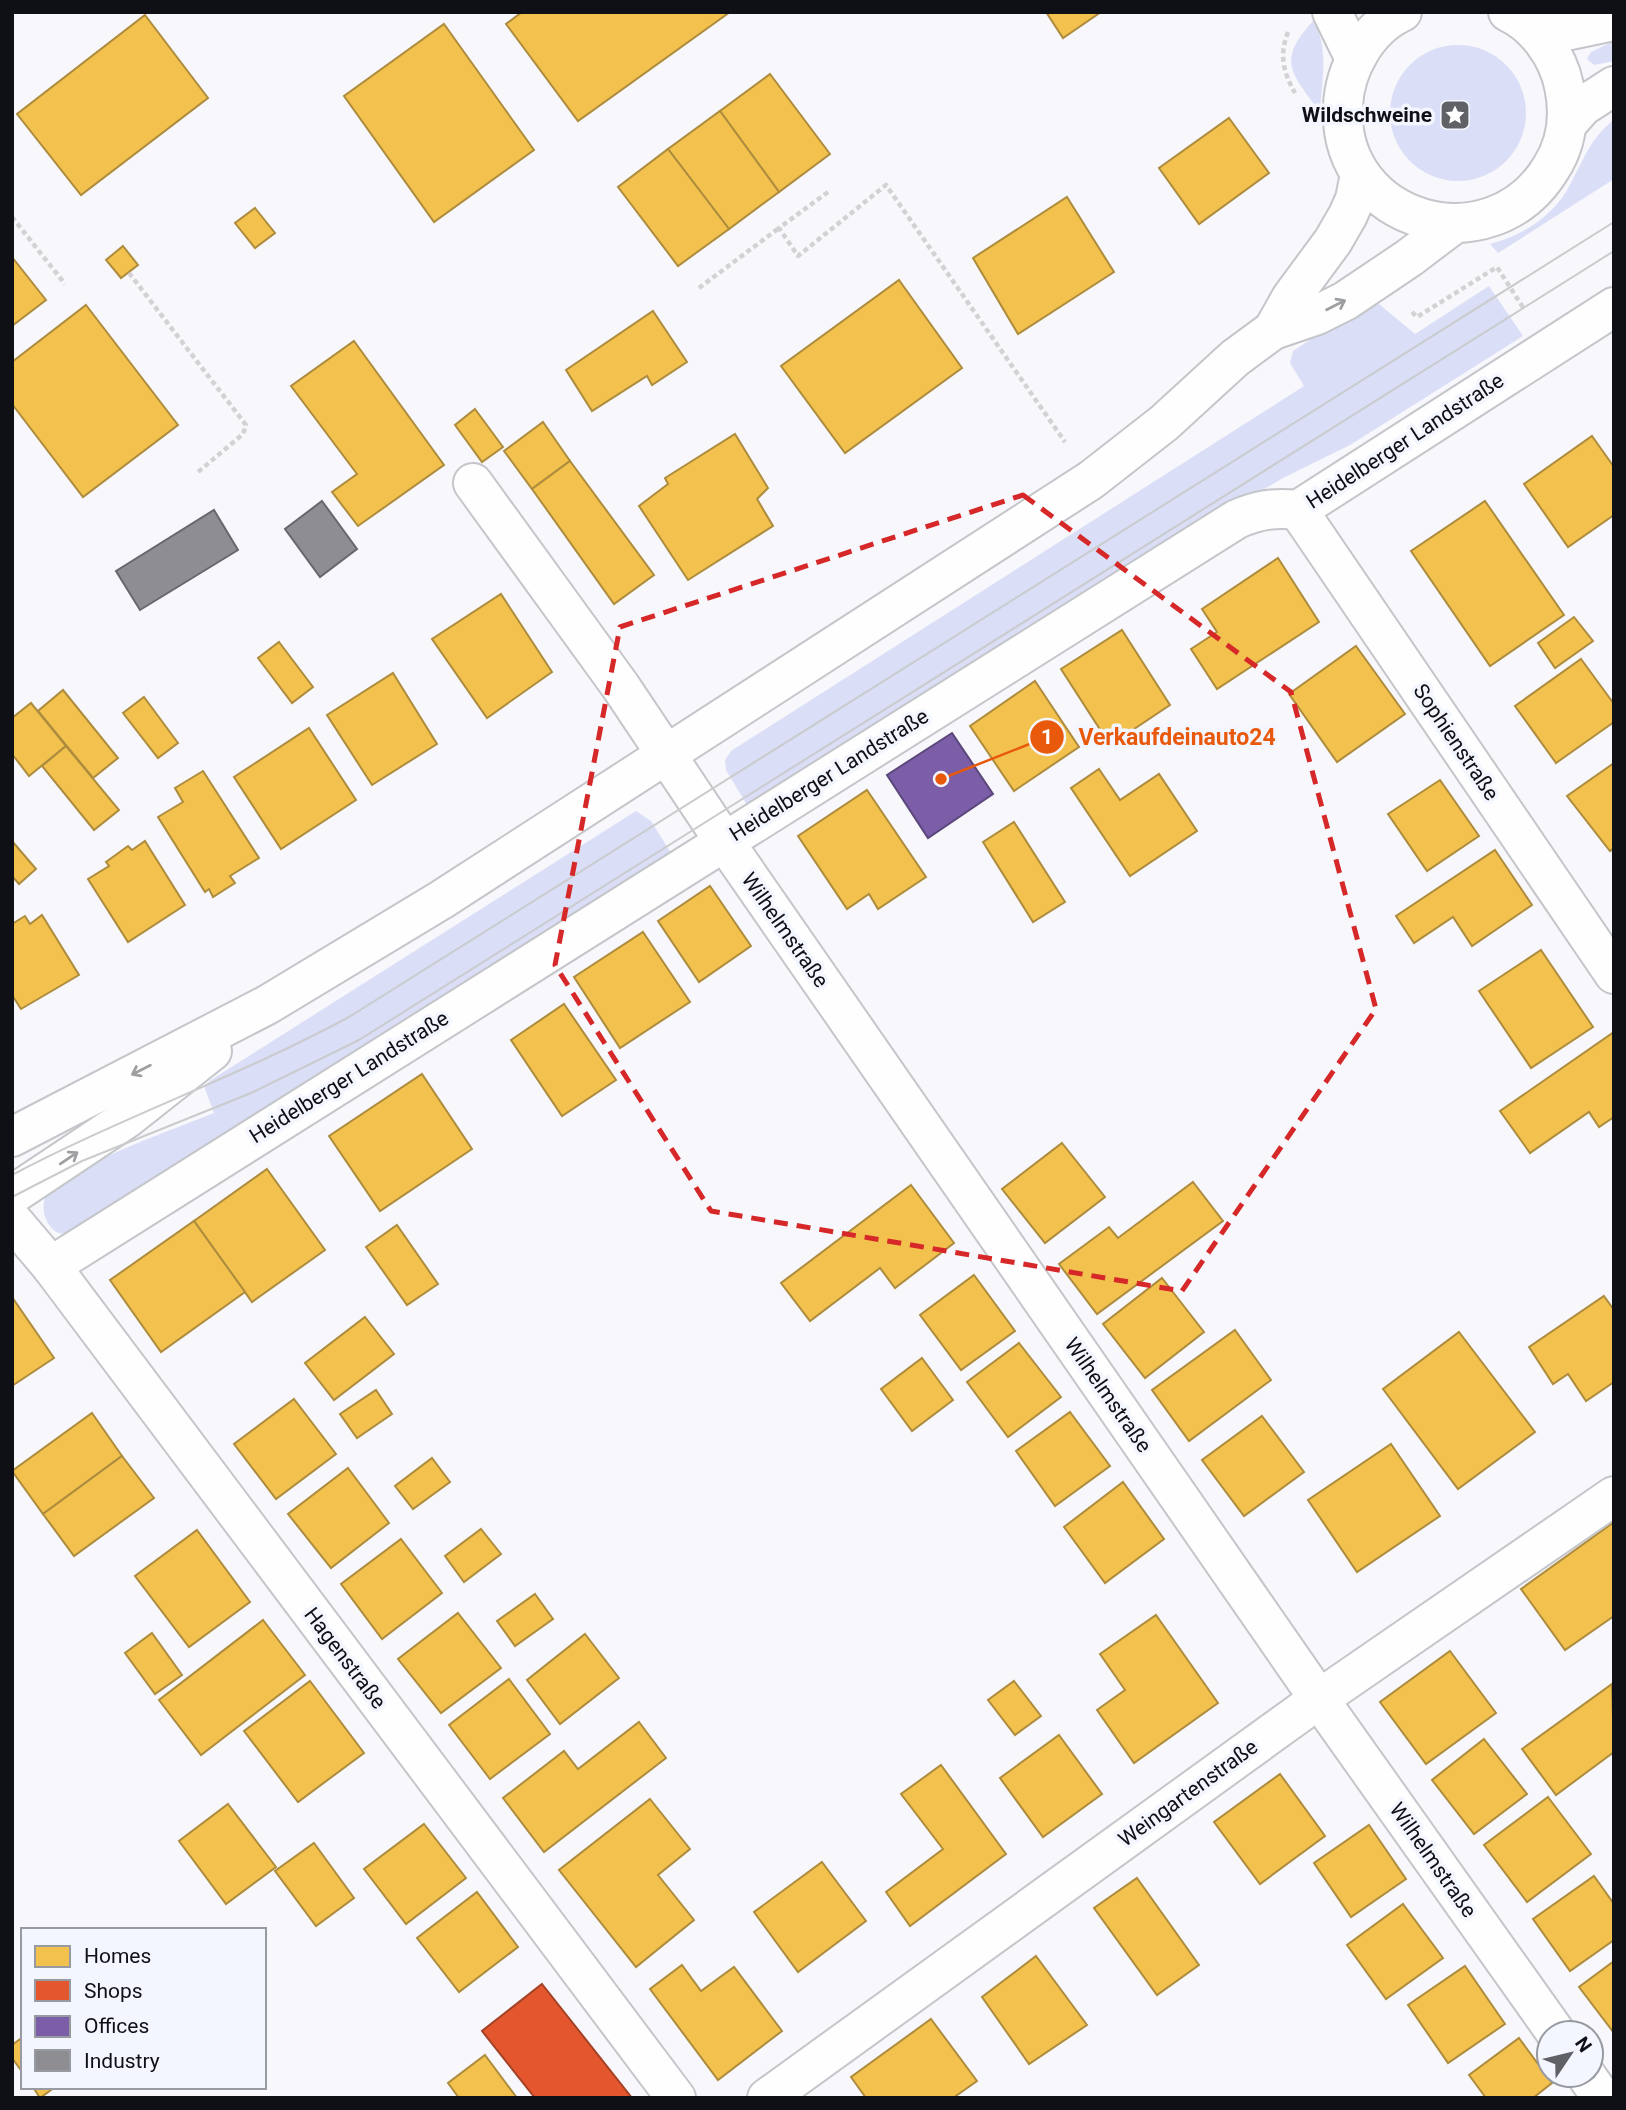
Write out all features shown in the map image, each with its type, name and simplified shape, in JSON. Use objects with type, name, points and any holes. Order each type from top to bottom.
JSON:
[{"type":"street","points":[[1332,12],[1355,59]]},
{"type":"street","points":[[1402,12],[1373,33],[1355,59],[1346,82],[1344,132],[1360,174],[1382,197],[1404,212],[1427,221],[1454,224],[1486,220],[1516,206],[1541,184],[1558,156],[1567,124],[1567,100],[1562,76],[1552,53],[1522,23]]},
{"type":"street","points":[[1522,23],[1566,31],[1614,21]]},
{"type":"street","points":[[1567,124],[1583,106],[1614,86]]},
{"type":"street","points":[[1273,330],[1290,298],[1333,241],[1348,215],[1355,199],[1360,174]]},
{"type":"street","points":[[12,1137],[267,1004],[441,900],[1091,480],[1164,423],[1235,358],[1273,330],[1317,315],[1345,301],[1454,224]]},
{"type":"street","name":"Heidelberger Landstraße","points":[[51,1266],[1237,519],[1259,510],[1298,510],[1614,307]]},
{"type":"street","name":"Wilhelmstraße","points":[[473,484],[667,754],[724,841],[1319,1699],[1546,2019]]},
{"type":"street","name":"Sophienstraße","points":[[1298,510],[1614,974]]},
{"type":"street","points":[[12,1195],[126,1119],[267,1004]]},
{"type":"street","name":"Hagenstraße","points":[[12,1220],[51,1266],[676,2098]]},
{"type":"street","name":"Weingartenstraße","points":[[767,2098],[1319,1699],[1614,1496]]},
{"type":"path","points":[[779,228],[798,256],[886,185],[1091,480]]},
{"type":"path","points":[[699,288],[828,192]]},
{"type":"path","points":[[12,217],[65,284]]},
{"type":"path","points":[[1408,309],[1417,317],[1497,267],[1549,349]]},
{"type":"path","points":[[130,273],[246,425],[243,434],[198,472]]},
{"type":"highlighted area","points":[[1023,495],[1291,692],[1376,1009],[1182,1291],[711,1211],[555,965],[620,627]]},
{"type":"shaded area","points":[[1314,20],[1323,54],[1320,112],[1301,87],[1292,66],[1295,46]]},
{"type":"shaded area","points":[[1614,41],[1614,61],[1594,65],[1587,59],[1591,52]]},
{"type":"shaded area","points":[[1458,45],[1484,51],[1506,65],[1520,87],[1526,113],[1520,139],[1506,161],[1484,175],[1458,181],[1432,175],[1410,161],[1396,139],[1390,113],[1396,87],[1410,65],[1432,51]]},
{"type":"shaded area","points":[[1614,120],[1614,179],[1498,253],[1490,244],[1526,229],[1556,205],[1594,141]]},
{"type":"shaded area","points":[[1489,286],[1523,336],[1350,445],[1283,478],[1244,501],[762,802],[747,805],[726,770],[725,760],[731,751],[1304,386],[1290,363],[1293,351],[1373,299],[1415,334]]},
{"type":"shaded area","points":[[636,811],[651,821],[671,853],[79,1232],[60,1233],[50,1226],[43,1208],[46,1196],[56,1185],[97,1161],[214,1113],[204,1086],[211,1080]]},
{"type":"building: Homes","points":[[522,12],[730,12],[578,121],[506,24]]},
{"type":"building: Homes","points":[[1046,12],[1101,12],[1063,38]]},
{"type":"building: Homes","points":[[145,15],[208,98],[81,195],[17,114]]},
{"type":"building: Homes","points":[[444,24],[534,150],[434,222],[344,96]]},
{"type":"building: Homes","points":[[770,74],[830,154],[779,192],[720,111]]},
{"type":"building: Homes","points":[[720,111],[779,192],[729,229],[668,149]]},
{"type":"building: Homes","points":[[1229,118],[1269,173],[1199,224],[1159,168]]},
{"type":"building: Homes","points":[[668,149],[729,229],[678,266],[618,187]]},
{"type":"building: Homes","points":[[1067,197],[1114,272],[1018,334],[973,258]]},
{"type":"building: Homes","points":[[255,208],[275,233],[255,248],[235,223]]},
{"type":"building: Homes","points":[[123,246],[138,265],[121,278],[106,260]]},
{"type":"building: Homes","points":[[12,257],[46,300],[12,326]]},
{"type":"building: Homes","points":[[899,280],[962,368],[845,453],[781,366]]},
{"type":"building: Homes","points":[[86,305],[178,425],[83,497],[12,404],[12,362]]},
{"type":"building: Homes","points":[[653,311],[687,362],[652,385],[647,376],[592,411],[566,370]]},
{"type":"building: Homes","points":[[354,341],[444,465],[358,526],[332,492],[357,474],[291,386]]},
{"type":"building: Homes","points":[[475,409],[503,447],[482,462],[455,425]]},
{"type":"building: Homes","points":[[543,422],[570,461],[532,489],[504,451]]},
{"type":"building: Homes","points":[[735,434],[768,488],[757,499],[773,526],[688,580],[639,506],[668,484],[665,478]]},
{"type":"building: Homes","points":[[1592,436],[1614,467],[1614,515],[1568,547],[1524,484]]},
{"type":"building: Homes","points":[[570,461],[654,575],[614,604],[532,489]]},
{"type":"building: Homes","points":[[1485,501],[1564,615],[1490,666],[1411,551]]},
{"type":"building: Homes","points":[[1278,558],[1319,622],[1217,689],[1191,649],[1217,632],[1202,609]]},
{"type":"building: Homes","points":[[501,594],[552,672],[487,718],[432,639]]},
{"type":"building: Homes","points":[[1574,617],[1593,641],[1555,668],[1538,643]]},
{"type":"building: Homes","points":[[1122,630],[1170,705],[1110,745],[1061,669]]},
{"type":"building: Homes","points":[[279,642],[313,687],[292,703],[258,658]]},
{"type":"building: Homes","points":[[1356,646],[1405,714],[1337,762],[1289,694]]},
{"type":"building: Homes","points":[[1581,659],[1614,704],[1614,722],[1556,763],[1515,706]]},
{"type":"building: Homes","points":[[393,673],[437,744],[372,785],[327,715]]},
{"type":"building: Homes","points":[[1035,681],[1079,747],[1014,791],[970,726]]},
{"type":"building: Homes","points":[[63,690],[118,758],[93,778],[38,711]]},
{"type":"building: Homes","points":[[144,697],[178,743],[158,758],[123,713]]},
{"type":"building: Homes","points":[[31,703],[66,746],[29,776],[12,754],[12,718]]},
{"type":"building: Homes","points":[[309,728],[356,800],[281,849],[234,777]]},
{"type":"building: Homes","points":[[66,746],[119,810],[94,830],[42,766]]},
{"type":"building: Homes","points":[[1614,763],[1614,848],[1610,851],[1567,796]]},
{"type":"building: Homes","points":[[1099,769],[1120,800],[1159,774],[1197,831],[1130,876],[1071,788]]},
{"type":"building: Homes","points":[[203,771],[259,858],[230,876],[235,883],[213,897],[209,889],[205,892],[158,817],[183,802],[175,788]]},
{"type":"building: Homes","points":[[1440,780],[1479,836],[1427,871],[1388,814]]},
{"type":"building: Homes","points":[[867,790],[926,877],[878,909],[869,894],[847,909],[798,836]]},
{"type":"building: Homes","points":[[1014,822],[1065,902],[1033,922],[983,842]]},
{"type":"building: Homes","points":[[12,841],[36,869],[19,884],[12,876]]},
{"type":"building: Homes","points":[[145,841],[185,905],[128,942],[88,879],[109,866],[106,862],[128,846],[132,850]]},
{"type":"building: Homes","points":[[1495,850],[1532,905],[1472,946],[1453,917],[1414,943],[1396,916]]},
{"type":"building: Homes","points":[[710,886],[751,946],[699,982],[658,921]]},
{"type":"building: Homes","points":[[42,915],[79,975],[21,1009],[12,995],[12,924],[25,916],[30,924]]},
{"type":"building: Homes","points":[[643,932],[690,1002],[620,1048],[574,977]]},
{"type":"building: Homes","points":[[1541,950],[1593,1027],[1531,1068],[1479,991]]},
{"type":"building: Homes","points":[[564,1004],[616,1080],[562,1116],[511,1040]]},
{"type":"building: Homes","points":[[1614,1032],[1614,1117],[1599,1127],[1589,1112],[1530,1153],[1500,1111]]},
{"type":"building: Homes","points":[[422,1074],[472,1149],[380,1211],[329,1136]]},
{"type":"building: Homes","points":[[1062,1143],[1105,1197],[1045,1243],[1002,1189]]},
{"type":"building: Homes","points":[[267,1169],[325,1250],[252,1302],[194,1221]]},
{"type":"building: Homes","points":[[1193,1182],[1223,1221],[1097,1314],[1059,1264],[1109,1227],[1118,1238]]},
{"type":"building: Homes","points":[[911,1185],[954,1243],[895,1288],[880,1268],[810,1321],[781,1283]]},
{"type":"building: Homes","points":[[194,1221],[245,1292],[161,1352],[110,1280]]},
{"type":"building: Homes","points":[[397,1225],[438,1284],[407,1305],[366,1247]]},
{"type":"building: Homes","points":[[974,1275],[1015,1331],[961,1370],[920,1315]]},
{"type":"building: Homes","points":[[1162,1278],[1204,1332],[1145,1378],[1103,1324]]},
{"type":"building: Homes","points":[[1604,1296],[1614,1310],[1614,1382],[1586,1401],[1568,1374],[1553,1384],[1529,1347]]},
{"type":"building: Homes","points":[[12,1297],[54,1358],[12,1386]]},
{"type":"building: Homes","points":[[365,1317],[394,1354],[334,1400],[305,1363]]},
{"type":"building: Homes","points":[[1235,1330],[1271,1380],[1189,1441],[1152,1390]]},
{"type":"building: Homes","points":[[1459,1332],[1535,1432],[1458,1489],[1383,1389]]},
{"type":"building: Homes","points":[[1019,1343],[1061,1397],[1008,1437],[967,1382]]},
{"type":"building: Homes","points":[[922,1358],[953,1400],[912,1431],[881,1389]]},
{"type":"building: Homes","points":[[376,1390],[392,1414],[357,1438],[340,1414]]},
{"type":"building: Homes","points":[[294,1399],[336,1454],[276,1499],[234,1444]]},
{"type":"building: Homes","points":[[1070,1412],[1110,1466],[1055,1506],[1016,1451]]},
{"type":"building: Homes","points":[[92,1413],[122,1456],[43,1514],[12,1471]]},
{"type":"building: Homes","points":[[1262,1416],[1304,1472],[1244,1516],[1202,1460]]},
{"type":"building: Homes","points":[[1391,1444],[1440,1516],[1357,1572],[1308,1500]]},
{"type":"building: Homes","points":[[122,1456],[154,1498],[74,1556],[43,1514]]},
{"type":"building: Homes","points":[[432,1458],[450,1482],[413,1509],[395,1486]]},
{"type":"building: Homes","points":[[348,1468],[389,1523],[331,1568],[288,1514]]},
{"type":"building: Homes","points":[[1123,1482],[1164,1539],[1105,1583],[1064,1527]]},
{"type":"building: Homes","points":[[1614,1522],[1614,1616],[1565,1650],[1521,1589]]},
{"type":"building: Homes","points":[[481,1529],[501,1554],[464,1582],[445,1556]]},
{"type":"building: Homes","points":[[197,1530],[250,1602],[189,1647],[135,1576]]},
{"type":"building: Homes","points":[[401,1539],[442,1593],[382,1639],[341,1584]]},
{"type":"building: Homes","points":[[535,1594],[553,1619],[515,1646],[497,1621]]},
{"type":"building: Homes","points":[[458,1613],[501,1668],[441,1713],[398,1659]]},
{"type":"building: Homes","points":[[1156,1615],[1218,1703],[1134,1763],[1097,1710],[1125,1690],[1100,1654]]},
{"type":"building: Homes","points":[[263,1620],[305,1675],[201,1755],[159,1700]]},
{"type":"building: Homes","points":[[152,1633],[182,1675],[155,1694],[125,1653]]},
{"type":"building: Homes","points":[[585,1634],[619,1678],[560,1724],[527,1680]]},
{"type":"building: Homes","points":[[1450,1651],[1496,1713],[1426,1764],[1380,1702]]},
{"type":"building: Homes","points":[[509,1679],[550,1734],[490,1779],[449,1725]]},
{"type":"building: Homes","points":[[310,1681],[364,1753],[298,1802],[244,1731]]},
{"type":"building: Homes","points":[[1014,1681],[1041,1716],[1015,1735],[988,1700]]},
{"type":"building: Homes","points":[[1612,1684],[1614,1752],[1556,1795],[1522,1749]]},
{"type":"building: Homes","points":[[639,1722],[666,1758],[544,1852],[503,1798],[564,1751],[578,1769]]},
{"type":"building: Homes","points":[[1059,1735],[1102,1794],[1043,1837],[1000,1778]]},
{"type":"building: Homes","points":[[1484,1739],[1527,1794],[1474,1834],[1432,1780]]},
{"type":"building: Homes","points":[[941,1765],[1006,1854],[910,1926],[886,1892],[943,1849],[901,1794]]},
{"type":"building: Homes","points":[[1280,1774],[1325,1836],[1260,1884],[1214,1822]]},
{"type":"building: Homes","points":[[1548,1797],[1591,1854],[1527,1902],[1484,1845]]},
{"type":"building: Homes","points":[[650,1799],[690,1849],[658,1875],[694,1920],[636,1967],[559,1870]]},
{"type":"building: Homes","points":[[228,1804],[276,1867],[226,1904],[179,1841]]},
{"type":"building: Homes","points":[[424,1824],[466,1878],[406,1924],[364,1869]]},
{"type":"building: Homes","points":[[1369,1825],[1406,1879],[1351,1917],[1314,1863]]},
{"type":"building: Homes","points":[[314,1843],[354,1898],[316,1926],[275,1871]]},
{"type":"building: Homes","points":[[822,1862],[866,1921],[798,1972],[754,1912]]},
{"type":"building: Homes","points":[[1594,1876],[1614,1904],[1614,1940],[1570,1971],[1533,1919]]},
{"type":"building: Homes","points":[[1137,1878],[1199,1965],[1157,1995],[1094,1908]]},
{"type":"building: Homes","points":[[477,1892],[518,1947],[459,1992],[417,1938]]},
{"type":"building: Homes","points":[[1403,1904],[1443,1958],[1386,1999],[1347,1945]]},
{"type":"building: Homes","points":[[1036,1956],[1087,2025],[1029,2064],[982,1997]]},
{"type":"building: Homes","points":[[1614,1961],[1614,2033],[1605,2019],[1579,1987]]},
{"type":"building: Homes","points":[[682,1965],[701,1991],[734,1967],[782,2031],[718,2080],[650,1989]]},
{"type":"building: Homes","points":[[1465,1966],[1505,2024],[1448,2063],[1408,2005]]},
{"type":"building: Homes","points":[[931,2019],[977,2081],[953,2098],[866,2098],[851,2077]]},
{"type":"building: Homes","points":[[21,2038],[21,2070],[12,2058],[12,2045]]},
{"type":"building: Homes","points":[[1519,2038],[1535,2060],[1535,2089],[1544,2089],[1533,2098],[1486,2098],[1469,2075]]},
{"type":"building: Homes","points":[[485,2055],[517,2098],[459,2098],[448,2083]]},
{"type":"building: Homes","points":[[34,2089],[52,2089],[40,2098]]},
{"type":"building: Shops","points":[[542,1984],[632,2098],[535,2098],[482,2031]]},
{"type":"building: Offices","points":[[952,733],[993,794],[928,838],[887,775]]},
{"type":"building: Industry","points":[[322,501],[357,549],[320,577],[285,529]]},
{"type":"building: Industry","points":[[214,510],[238,550],[140,610],[116,571]]},
{"type":"tram line","points":[[12,1175],[349,1017],[1614,222]]},
{"type":"tram line","points":[[12,1197],[82,1161],[251,1093],[359,1040],[1614,251]]},
{"type":"place","name":"Wildschweine","points":[[1455,115]]},
{"type":"place","name":"Verkaufdeinauto24","points":[[941,779]]}]
